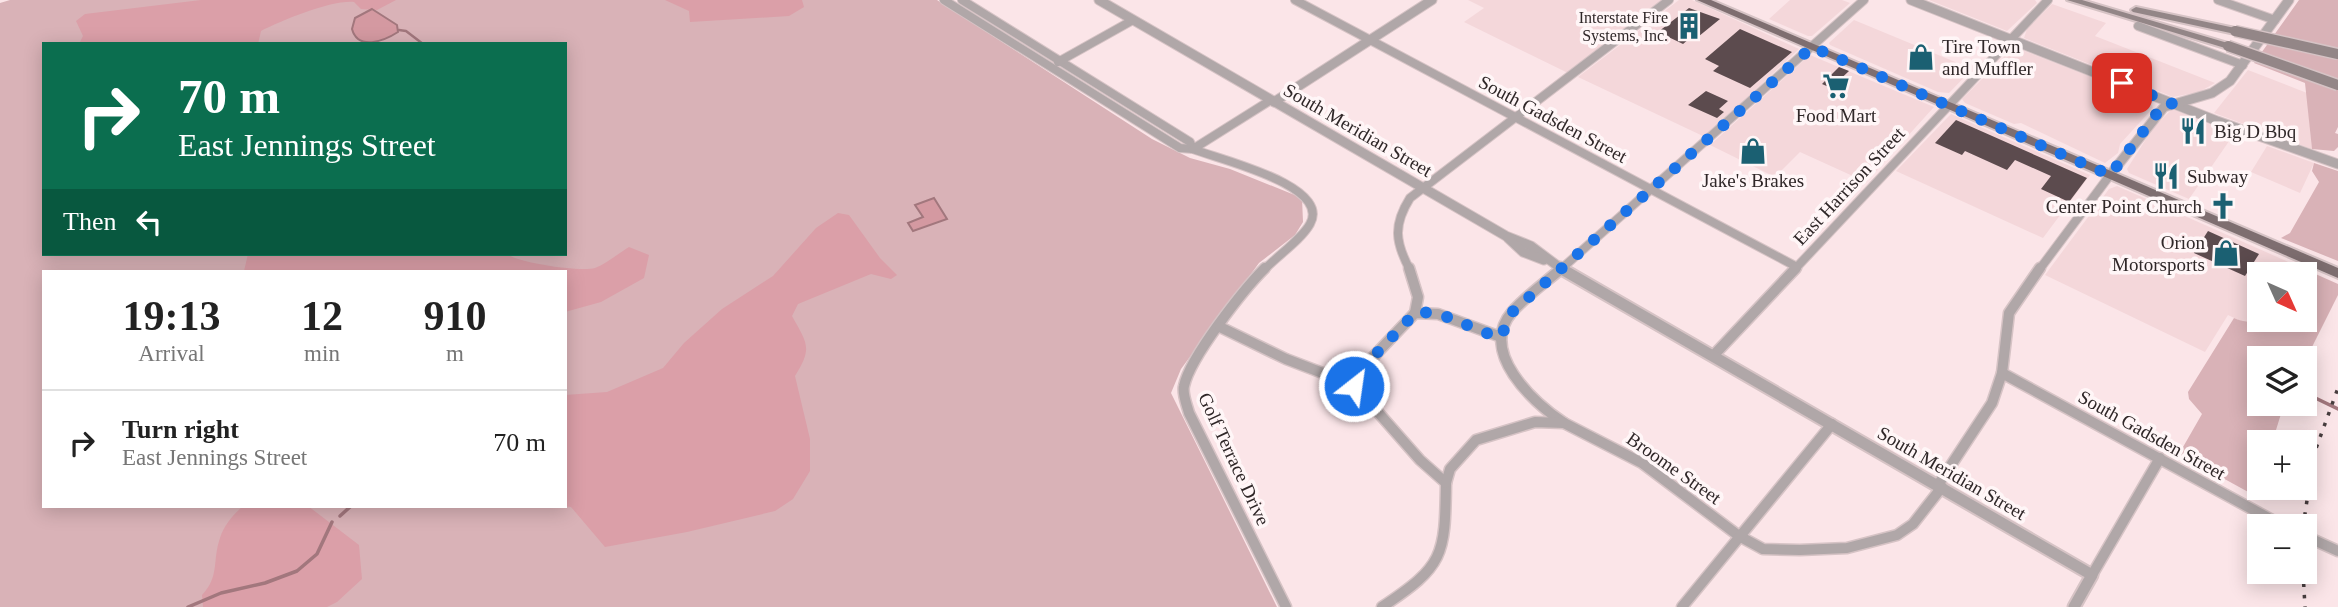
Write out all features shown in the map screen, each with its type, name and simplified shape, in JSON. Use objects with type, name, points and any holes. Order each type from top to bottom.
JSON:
[{"type":"main road","points":[[1702,0],[2338,273]]},
{"type":"main road","points":[[2072,0],[2228,46],[2338,85]]},
{"type":"main road","points":[[2082,0],[2338,54]]},
{"type":"street","name":"Golf Terrace Drive","points":[[962,0],[1190,142],[1193,149]]},
{"type":"street","name":"South Meridian Street","points":[[1099,0],[1424,187],[1506,236],[1523,252],[1561,268],[1742,372],[1755,383],[1794,402],[2092,575]]},
{"type":"street","name":"South Gadsden Street","points":[[1295,0],[1513,119],[1797,267]]},
{"type":"street","points":[[1193,149],[1432,0]]},
{"type":"street","points":[[1354,386],[1355,376],[1415,313],[1416,288],[1398,248],[1394,228],[1401,209],[1424,187],[1669,0]]},
{"type":"street","points":[[1564,423],[1538,407],[1524,390],[1505,356],[1501,337],[1511,313],[1864,0]]},
{"type":"street","points":[[1911,0],[2173,104],[2337,162]]},
{"type":"street","name":"East Harrison Street","points":[[1713,356],[2048,0]]},
{"type":"street","points":[[2218,0],[2275,20]]},
{"type":"street","points":[[2110,175],[2158,112],[2173,104],[2219,90],[2243,65],[2289,0]]},
{"type":"street","name":"Golf Terrace Drive","points":[[949,1],[1180,148],[1193,149],[1297,188],[1307,196],[1312,213],[1306,230],[1264,266],[1189,369],[1184,381],[1189,413],[1286,607]]},
{"type":"street","points":[[1049,66],[1133,20]]},
{"type":"street","points":[[2138,26],[2243,65]]},
{"type":"street","name":"Broome Street","points":[[1446,483],[1450,469],[1476,440],[1535,422],[1564,423],[1642,463],[1739,536],[1763,549],[1847,548],[1875,543],[1897,535],[1913,524],[1940,486],[1994,397],[2002,373],[2003,327],[2013,304],[2110,175]]},
{"type":"street","points":[[1415,313],[1440,313],[1485,334],[1501,337]]},
{"type":"street","points":[[1220,327],[1286,359],[1354,386],[1420,460],[1446,483],[1448,527],[1443,553],[1423,578],[1382,607]]},
{"type":"street","name":"South Gadsden Street","points":[[2002,373],[2262,514]]},
{"type":"street","points":[[1682,607],[1832,424]]},
{"type":"street","points":[[2074,607],[2160,458]]},
{"type":"street","points":[[2317,541],[2338,551]]},
{"type":"shaded area","points":[[10,0],[937,0],[1152,139],[1190,158],[1230,169],[1302,198],[1303,222],[1295,235],[1259,263],[1181,369],[1171,393],[1277,607],[0,607],[0,3]]},
{"type":"shaded area","points":[[201,0],[396,0],[377,10],[361,9],[354,2],[320,7],[261,31],[258,42],[80,42],[83,36],[76,21],[85,14]]},
{"type":"shaded area","points":[[665,0],[802,0],[804,7],[789,16],[690,22],[689,11]]},
{"type":"shaded area","points":[[1468,0],[1663,0],[1568,73],[1464,22],[1484,8]]},
{"type":"shaded area","points":[[1679,0],[1692,0],[1799,49],[1705,137],[1578,77]]},
{"type":"shaded area","points":[[1790,0],[1842,0],[1850,3],[1812,36],[1808,36],[1769,19]]},
{"type":"shaded area","points":[[1929,0],[2035,0],[2037,3],[2007,31]]},
{"type":"shaded area","points":[[2299,0],[2338,0],[2338,127],[2335,133],[2338,134],[2338,147],[2334,151],[2312,149],[2305,83],[2254,63]]},
{"type":"shaded area","points":[[2052,4],[2106,23],[2095,36],[2215,83],[2199,92],[2173,97],[2024,38],[2027,29]]},
{"type":"shaded area","points":[[372,9],[397,25],[398,32],[372,42],[360,40],[355,36],[352,29],[355,18]]},
{"type":"shaded area","points":[[1854,20],[1972,69],[1949,93],[1938,92],[1830,45],[1829,43]]},
{"type":"shaded area","points":[[2014,47],[2150,100],[2153,108],[2120,144],[2118,153],[2105,163],[2021,123],[2014,124],[1965,103],[1962,99]]},
{"type":"shaded area","points":[[1810,55],[1934,107],[1866,182],[1800,152],[1775,177],[1710,145]]},
{"type":"shaded area","points":[[2248,70],[2307,93],[2312,149],[2214,113]]},
{"type":"shaded area","points":[[2172,109],[2234,134],[2189,199],[2129,173],[2127,169],[2153,128]]},
{"type":"shaded area","points":[[1951,114],[2090,175],[2043,238],[1896,171]]},
{"type":"shaded area","points":[[2267,146],[2314,163],[2300,193],[2251,172]]},
{"type":"shaded area","points":[[2314,163],[2338,171],[2338,261],[2281,238],[2290,233],[2319,182],[2312,171]]},
{"type":"shaded area","points":[[2117,186],[2288,262],[2247,262],[2247,324],[2228,315],[2205,352],[2045,275],[2109,189]]},
{"type":"shaded area","points":[[934,198],[947,219],[913,231],[908,223],[923,217],[915,205]]},
{"type":"shaded area","points":[[838,213],[849,215],[880,258],[897,275],[891,279],[871,274],[798,304],[792,316],[806,346],[804,359],[795,376],[810,439],[810,471],[793,499],[775,511],[687,532],[605,547],[571,507],[567,506],[567,395],[607,392],[663,368],[684,343],[722,309],[773,276],[816,228]]},
{"type":"shaded area","points":[[629,247],[649,255],[644,278],[601,302],[567,311],[567,270],[244,270],[248,256],[512,256],[564,268],[587,269],[599,266]]},
{"type":"shaded area","points":[[2317,275],[2338,284],[2338,295],[2312,346],[2247,346],[2247,416],[2280,416],[2276,430],[2247,430],[2247,491],[2179,454],[2202,414],[2189,399],[2188,392],[2234,318],[2247,322],[2247,332],[2317,332]]},
{"type":"shaded area","points":[[241,508],[311,508],[359,545],[362,579],[337,602],[327,607],[203,607],[202,595],[211,581],[218,546],[229,521]]},
{"type":"building","name":"Interstate Fire Systems, Inc.","points":[[1689,8],[1720,19],[1693,41],[1689,39],[1683,44],[1658,32]]},
{"type":"building","points":[[1740,29],[1792,52],[1750,88],[1713,71],[1719,66],[1705,59]]},
{"type":"building","points":[[1839,67],[1849,71],[1831,88],[1822,84]]},
{"type":"building","points":[[1706,91],[1728,101],[1719,109],[1724,112],[1717,118],[1688,105]]},
{"type":"building","points":[[1956,120],[2087,178],[2069,202],[2041,189],[2051,176],[2015,160],[2007,170],[1965,151],[1962,155],[1935,143]]},
{"type":"building","name":"Orion Motorsports","points":[[2208,231],[2259,254],[2254,262],[2247,262],[2245,276],[2194,253]]},
{"type":"waterway","points":[[399,30],[406,31],[420,42]]},
{"type":"waterway","points":[[2317,399],[2338,409]]},
{"type":"waterway","points":[[340,516],[349,508]]},
{"type":"waterway","points":[[188,607],[221,593],[265,583],[297,571],[317,554],[332,522]]},
{"type":"railway","points":[[2305,514],[2314,454],[2338,388]]},
{"type":"railway","points":[[2304,584],[2305,607]]},
{"type":"place","name":"Interstate Fire Systems, Inc.","points":[[1689,26]]},
{"type":"place","name":"Tire Town and Muffler","points":[[1921,57]]},
{"type":"place","name":"Food Mart","points":[[1836,86]]},
{"type":"place","name":"Big D Bbq","points":[[2193,131]]},
{"type":"place","name":"Jake's Brakes","points":[[1753,151]]},
{"type":"place","name":"Subway","points":[[2166,176]]},
{"type":"place","name":"Center Point Church","points":[[2223,206]]},
{"type":"place","name":"Orion Motorsports","points":[[2226,253]]},
{"type":"route","points":[[1354,386],[1355,376],[1415,313],[1440,313],[1485,334],[1501,337],[1501,330],[1511,313],[1812,47],[2110,175],[2158,112],[2173,104],[2122,83]]}]
